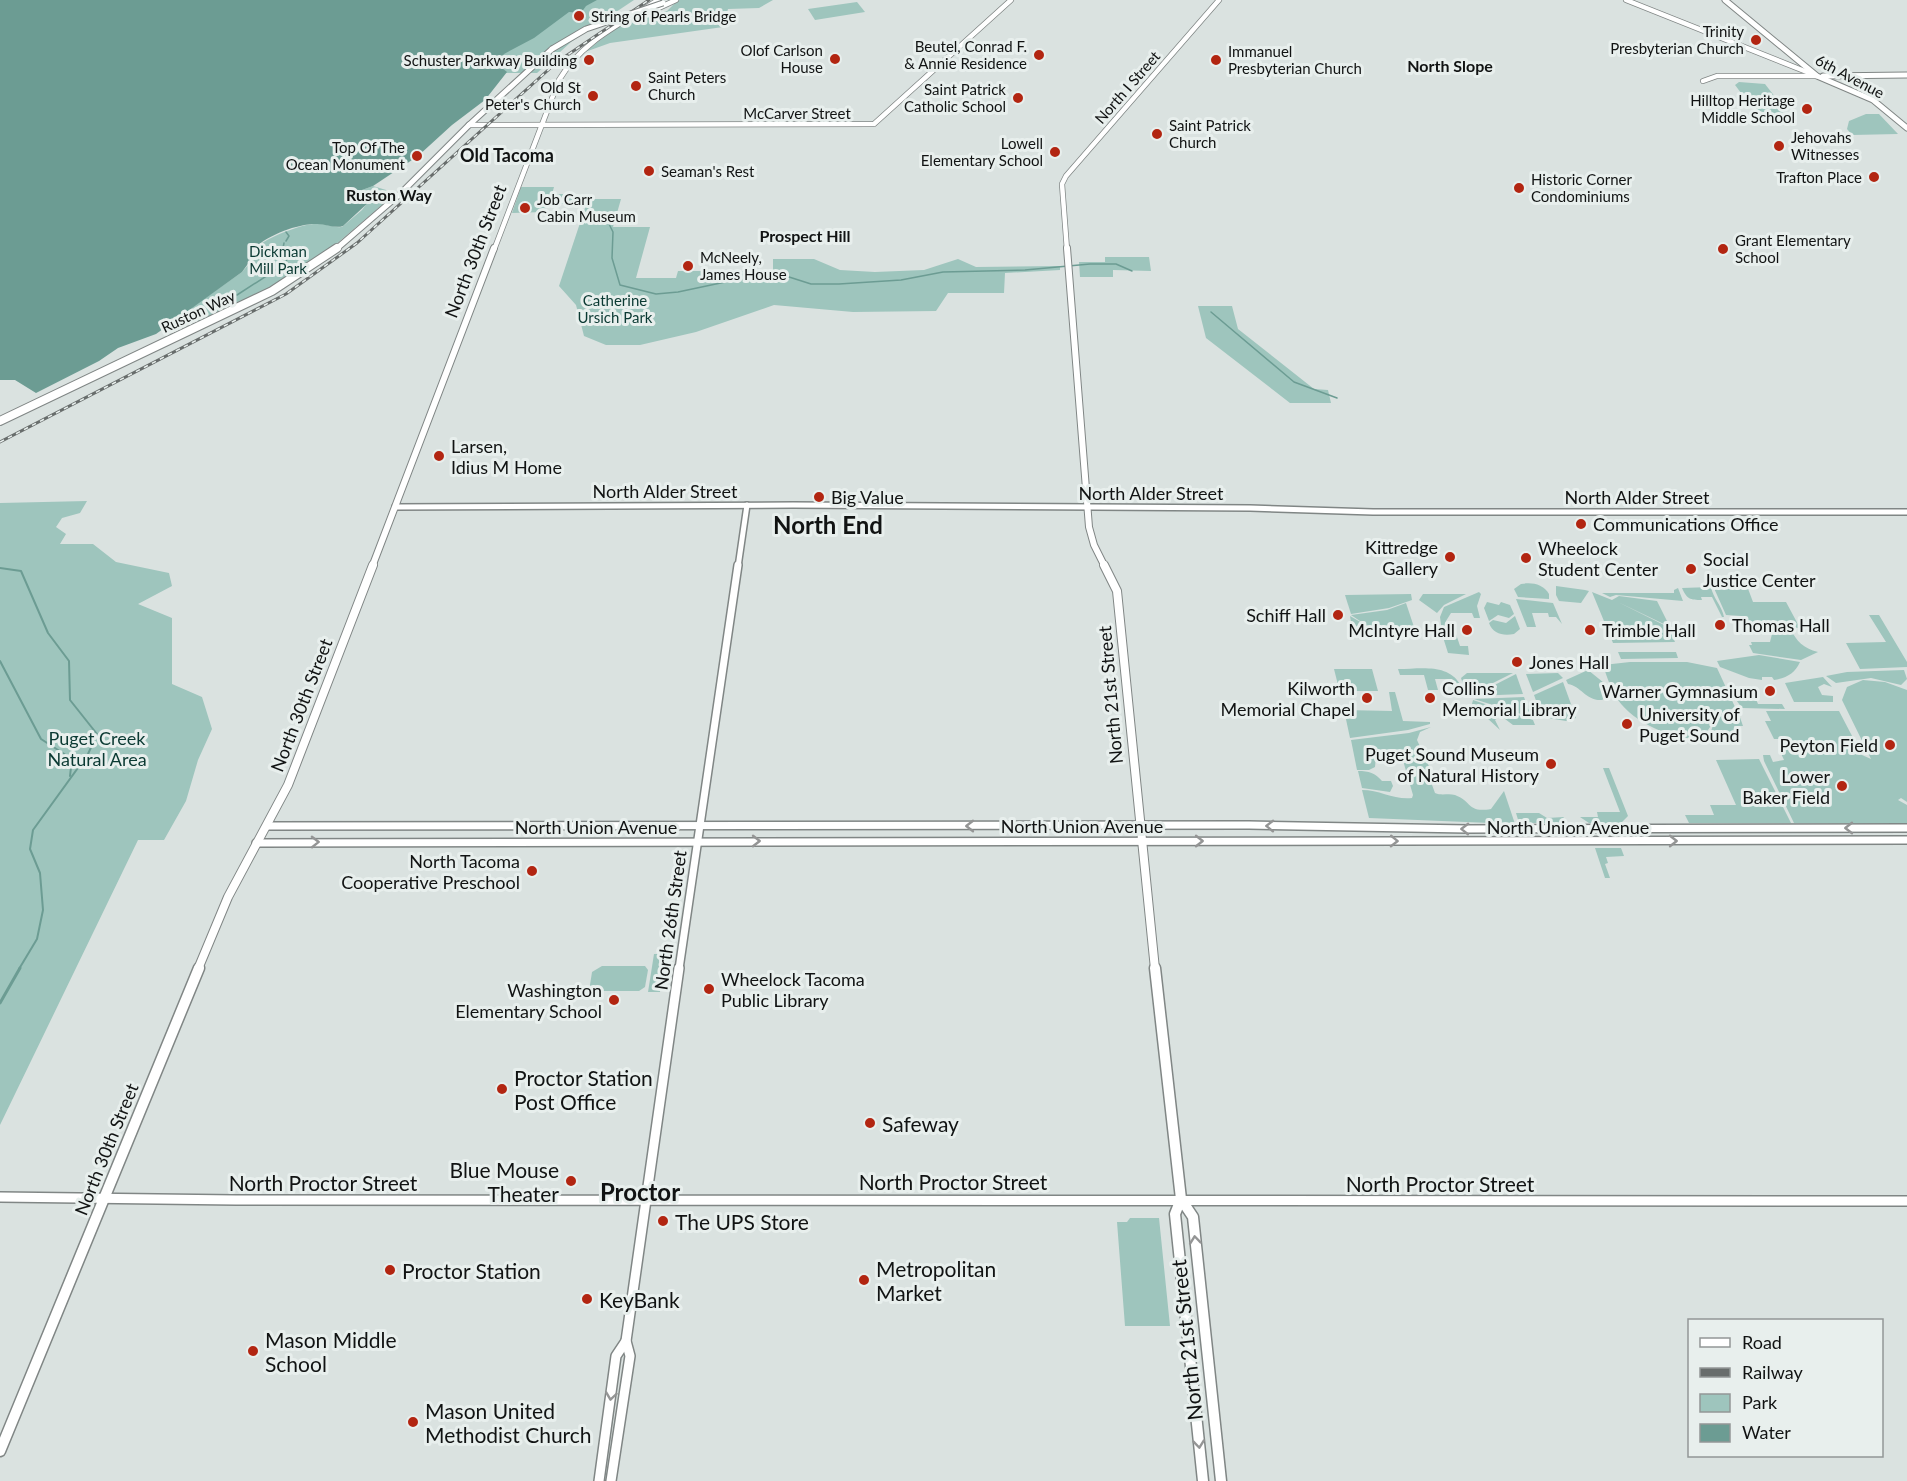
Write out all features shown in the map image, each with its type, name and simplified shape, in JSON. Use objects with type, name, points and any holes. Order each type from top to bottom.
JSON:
[{"type":"main road","points":[[611,30],[663,3],[676,0]]},
{"type":"main road","name":"North I Street","points":[[1063,194],[1063,182],[1066,176],[1219,0]]},
{"type":"main road","points":[[1626,0],[1817,76],[1907,75]]},
{"type":"main road","name":"6th Avenue","points":[[1725,0],[1817,76],[1840,84],[1878,103],[1907,128]]},
{"type":"main road","name":"North 30th Street","points":[[0,1451],[228,897],[267,826],[296,764],[541,126],[565,69],[587,46],[611,30],[663,3]]},
{"type":"main road","name":"Ruston Way","points":[[0,422],[272,291],[311,269],[414,179],[468,125],[552,49],[586,29],[663,3]]},
{"type":"main road","points":[[1839,76],[1837,79],[1840,84]]},
{"type":"main road","name":"North 21st Street","points":[[1063,194],[1091,536],[1117,591],[1140,841],[1181,1199],[1193,1217],[1221,1481]]},
{"type":"main road","name":"North 21st Street","points":[[1181,1199],[1175,1214],[1203,1481]]},
{"type":"street","name":"McCarver Street","points":[[468,125],[874,124],[1011,0]]},
{"type":"street","points":[[1703,81],[1718,76],[1817,76]]},
{"type":"street","name":"North Alder Street","points":[[395,507],[747,505],[1259,508],[1373,512],[1907,512]]},
{"type":"street","name":"North 26th Street","points":[[611,1481],[630,1356],[626,1341],[747,505]]},
{"type":"street","name":"North Union Avenue","points":[[267,826],[1907,828]]},
{"type":"street","name":"North Union Avenue","points":[[256,843],[1907,840]]},
{"type":"street","name":"North Proctor Street","points":[[0,1197],[1181,1199],[1447,1202],[1907,1201]]},
{"type":"street","name":"North 26th Street","points":[[599,1481],[616,1356],[626,1341]]},
{"type":"green space","points":[[584,0],[634,0],[571,42],[537,73],[464,73]]},
{"type":"green space","points":[[678,0],[773,0],[759,8],[728,9],[723,27],[610,43],[585,52],[633,19],[667,11]]},
{"type":"green space","points":[[857,2],[865,12],[815,20],[808,9]]},
{"type":"green space","points":[[1739,82],[1765,84],[1786,111],[1770,114],[1756,108],[1735,85]]},
{"type":"green space","points":[[1866,114],[1879,114],[1898,134],[1852,135],[1847,129],[1849,121]]},
{"type":"green space","name":"Dickman Mill Park","points":[[373,186],[396,193],[321,257],[292,277],[200,322],[181,315],[242,272],[249,264],[250,253],[270,238],[307,225],[342,227],[362,210],[371,198],[362,190]]},
{"type":"green space","points":[[521,187],[554,187],[552,194],[575,194],[571,204],[547,204],[544,212],[512,213]]},
{"type":"green space","name":"Catherine Ursich Park","points":[[588,199],[621,199],[613,227],[650,227],[636,278],[676,278],[678,271],[751,271],[751,275],[773,275],[773,259],[814,259],[840,270],[875,272],[924,270],[958,259],[976,267],[1060,266],[1060,270],[1005,273],[1004,293],[948,293],[936,311],[853,312],[774,305],[696,332],[640,345],[606,345],[584,336],[576,305],[559,286]]},
{"type":"green space","points":[[1105,257],[1149,257],[1151,271],[1113,270],[1113,277],[1080,277],[1079,262],[1105,262]]},
{"type":"green space","points":[[1198,306],[1232,306],[1238,329],[1314,389],[1328,390],[1331,403],[1290,403],[1206,338]]},
{"type":"green space","name":"Puget Creek Natural Area","points":[[87,501],[80,513],[62,518],[56,527],[66,534],[60,544],[93,544],[116,562],[169,573],[172,586],[138,604],[172,618],[172,684],[202,697],[212,729],[198,760],[186,801],[164,840],[138,840],[0,1125],[0,503]]},
{"type":"green space","points":[[1529,583],[1540,586],[1547,591],[1549,599],[1518,597],[1514,589],[1521,584]]},
{"type":"green space","points":[[1556,586],[1589,591],[1581,603],[1559,601]]},
{"type":"green space","points":[[1713,586],[1747,586],[1753,602],[1786,602],[1800,628],[1790,628],[1795,637],[1808,649],[1818,652],[1801,660],[1753,653],[1749,645],[1752,645],[1751,642],[1770,642],[1772,634],[1769,630],[1758,630],[1757,626],[1747,632],[1738,632],[1741,616],[1726,615]]},
{"type":"green space","points":[[1711,587],[1724,617],[1712,597],[1701,597],[1702,600],[1692,599],[1687,597],[1682,588]]},
{"type":"green space","points":[[1678,588],[1683,601],[1616,595],[1610,597],[1602,593],[1674,593],[1674,590]]},
{"type":"green space","points":[[1479,592],[1481,594],[1477,606],[1480,618],[1474,618],[1472,613],[1451,613],[1446,621],[1449,632],[1442,632],[1440,617],[1444,607]]},
{"type":"green space","points":[[1592,592],[1612,600],[1619,596],[1657,601],[1670,627],[1618,602],[1668,627],[1675,642],[1613,643]]},
{"type":"green space","points":[[1411,594],[1412,600],[1389,608],[1351,614],[1345,595]]},
{"type":"green space","points":[[1423,594],[1466,594],[1444,605],[1437,613],[1419,600]]},
{"type":"green space","points":[[1516,599],[1553,603],[1562,624],[1556,617],[1549,617],[1548,613],[1532,613],[1536,627],[1527,627]]},
{"type":"green space","points":[[1487,602],[1499,605],[1501,602],[1510,605],[1514,614],[1509,618],[1498,615],[1489,621],[1484,608]]},
{"type":"green space","points":[[1406,603],[1414,627],[1410,636],[1388,636],[1383,627],[1371,628],[1374,635],[1350,634],[1352,628],[1350,616],[1369,627],[1351,615],[1387,610]]},
{"type":"green space","points":[[1869,615],[1879,615],[1907,662],[1907,667],[1860,669],[1846,643],[1886,642]]},
{"type":"green space","points":[[1515,616],[1520,629],[1514,634],[1499,633],[1493,630],[1489,623],[1493,620],[1506,623]]},
{"type":"green space","points":[[1442,634],[1456,634],[1460,646],[1468,646],[1469,655],[1448,653]]},
{"type":"green space","points":[[1618,652],[1676,652],[1678,658],[1621,659]]},
{"type":"green space","points":[[1759,655],[1800,662],[1796,669],[1787,676],[1774,680],[1772,677],[1762,677],[1762,680],[1749,678],[1720,667],[1717,661]]},
{"type":"green space","points":[[1630,662],[1687,662],[1717,668],[1735,707],[1716,718],[1702,739],[1679,737],[1656,729],[1625,709],[1611,688],[1603,665]]},
{"type":"green space","points":[[1334,669],[1372,669],[1378,691],[1349,691],[1346,693],[1347,697],[1341,697]]},
{"type":"green space","points":[[1398,669],[1440,670],[1455,677],[1460,684],[1454,684],[1452,679],[1435,679],[1438,690],[1428,690],[1424,675],[1400,675]]},
{"type":"green space","points":[[1588,670],[1609,687],[1606,698],[1596,700],[1577,687],[1568,684],[1566,680]]},
{"type":"green space","points":[[1904,670],[1907,679],[1901,685],[1871,678],[1836,683],[1826,676],[1847,672]]},
{"type":"green space","points":[[1467,673],[1513,673],[1471,694],[1465,691],[1461,678]]},
{"type":"green space","points":[[1558,673],[1563,678],[1533,692],[1526,674]]},
{"type":"green space","points":[[1516,674],[1523,694],[1473,696]]},
{"type":"green space","points":[[1823,677],[1832,687],[1824,684],[1818,687],[1822,695],[1833,696],[1833,702],[1794,702],[1785,683]]},
{"type":"green space","points":[[1863,680],[1885,682],[1907,690],[1907,802],[1901,798],[1898,800],[1907,805],[1907,823],[1794,823],[1764,761],[1763,755],[1770,755],[1773,762],[1784,760],[1779,749],[1787,749],[1783,739],[1774,739],[1765,721],[1771,721],[1766,711],[1839,711],[1862,755],[1871,759],[1842,700],[1847,687]]},
{"type":"green space","points":[[1563,682],[1576,718],[1566,721],[1542,717],[1534,695]]},
{"type":"green space","points":[[1389,692],[1395,692],[1403,721],[1430,722],[1430,724],[1408,730],[1350,738],[1344,710],[1392,711]]},
{"type":"green space","points":[[1524,697],[1531,717],[1474,699]]},
{"type":"green space","points":[[1734,697],[1755,697],[1758,704],[1782,704],[1785,709],[1742,708]]},
{"type":"green space","points":[[1473,700],[1533,720],[1535,725],[1513,725],[1505,719],[1498,718],[1495,720],[1500,730],[1472,704]]},
{"type":"green space","points":[[1737,709],[1743,726],[1734,726],[1737,732],[1725,732],[1726,736],[1711,737],[1718,718]]},
{"type":"green space","points":[[1431,727],[1420,732],[1417,740],[1432,773],[1431,782],[1435,793],[1455,795],[1474,808],[1483,810],[1491,809],[1504,791],[1515,824],[1369,818],[1362,790],[1405,798],[1412,798],[1413,795],[1402,757],[1390,757],[1388,753],[1380,753],[1376,756],[1375,767],[1369,770],[1357,770],[1351,740],[1409,733]]},
{"type":"green space","points":[[1759,759],[1791,823],[1689,823],[1685,815],[1714,815],[1710,805],[1736,805],[1716,760]]},
{"type":"green space","points":[[1603,768],[1609,768],[1628,816],[1621,823],[1589,823],[1580,817],[1598,817],[1597,812],[1620,812]]},
{"type":"green space","points":[[1358,771],[1372,773],[1382,781],[1391,781],[1393,786],[1390,792],[1362,788]]},
{"type":"green space","points":[[1516,813],[1539,813],[1547,818],[1564,817],[1559,823],[1519,823]]},
{"type":"green space","points":[[1595,848],[1621,848],[1624,856],[1606,857],[1608,863],[1605,864],[1610,878],[1605,878]]},
{"type":"green space","points":[[654,954],[665,954],[660,992],[648,992]]},
{"type":"green space","points":[[602,966],[645,966],[648,970],[645,987],[639,991],[592,991],[590,985],[592,972]]},
{"type":"green space","points":[[1130,1218],[1159,1218],[1170,1326],[1125,1326],[1117,1222],[1127,1222]]},
{"type":"water","points":[[0,0],[597,0],[586,6],[581,13],[569,12],[534,38],[504,54],[497,64],[507,72],[485,100],[452,125],[418,156],[373,186],[362,190],[371,198],[370,201],[343,226],[307,225],[289,229],[271,237],[250,253],[250,261],[242,272],[156,334],[118,348],[99,361],[36,393],[15,380],[0,380]]},
{"type":"waterway","points":[[605,216],[613,232],[612,258],[620,285],[656,294],[678,292],[730,281],[786,276],[811,284],[839,284],[901,280],[943,272],[1025,270],[1090,264],[1116,264],[1132,271]]},
{"type":"waterway","points":[[286,232],[289,236],[286,241]]},
{"type":"waterway","points":[[237,295],[285,264],[290,252],[283,248],[284,243]]},
{"type":"waterway","points":[[1211,312],[1294,382],[1337,398]]},
{"type":"waterway","points":[[0,568],[21,571],[48,633],[69,661],[70,700],[97,734],[88,754],[33,830],[30,849],[40,873],[43,910],[37,939],[19,969]]},
{"type":"waterway","points":[[0,661],[41,739],[72,759],[70,776]]},
{"type":"waterway","points":[[0,1003],[20,968]]},
{"type":"railway","points":[[0,442],[286,294],[357,243],[557,62],[649,0]]},
{"type":"place","name":"String of Pearls Bridge","points":[[579,16]]},
{"type":"place","name":"Trinity Presbyterian Church","points":[[1756,40]]},
{"type":"place","name":"Beutel, Conrad F. & Annie Residence","points":[[1039,55]]},
{"type":"place","name":"Olof Carlson House","points":[[835,59]]},
{"type":"place","name":"Schuster Parkway Building","points":[[589,60]]},
{"type":"place","name":"Immanuel Presbyterian Church","points":[[1216,60]]},
{"type":"place","name":"Saint Peters Church","points":[[636,86]]},
{"type":"place","name":"Old St Peter's Church","points":[[593,96]]},
{"type":"place","name":"Saint Patrick Catholic School","points":[[1018,98]]},
{"type":"place","name":"Hilltop Heritage Middle School","points":[[1807,109]]},
{"type":"place","name":"Saint Patrick Church","points":[[1157,134]]},
{"type":"place","name":"Jehovahs Witnesses","points":[[1779,146]]},
{"type":"place","name":"Lowell Elementary School","points":[[1055,152]]},
{"type":"place","name":"Top Of The Ocean Monument","points":[[417,156]]},
{"type":"place","name":"Seaman's Rest","points":[[649,171]]},
{"type":"place","name":"Trafton Place","points":[[1874,177]]},
{"type":"place","name":"Historic Corner Condominiums","points":[[1519,188]]},
{"type":"place","name":"Job Carr Cabin Museum","points":[[525,208]]},
{"type":"place","name":"Grant Elementary School","points":[[1723,249]]},
{"type":"place","name":"McNeely, James House","points":[[688,266]]},
{"type":"place","name":"Larsen, Idius M Home","points":[[439,456]]},
{"type":"place","name":"Big Value","points":[[819,497]]},
{"type":"place","name":"Communications Office","points":[[1581,524]]},
{"type":"place","name":"Kittredge Gallery","points":[[1450,557]]},
{"type":"place","name":"Wheelock Student Center","points":[[1526,558]]},
{"type":"place","name":"Social Justice Center","points":[[1691,569]]},
{"type":"place","name":"Schiff Hall","points":[[1338,615]]},
{"type":"place","name":"Thomas Hall","points":[[1720,625]]},
{"type":"place","name":"McIntyre Hall","points":[[1467,630]]},
{"type":"place","name":"Trimble Hall","points":[[1590,630]]},
{"type":"place","name":"Jones Hall","points":[[1517,662]]},
{"type":"place","name":"Warner Gymnasium","points":[[1770,691]]},
{"type":"place","name":"Kilworth Memorial Chapel","points":[[1367,698]]},
{"type":"place","name":"Collins Memorial Library","points":[[1430,698]]},
{"type":"place","name":"University of Puget Sound","points":[[1627,724]]},
{"type":"place","name":"Peyton Field","points":[[1890,745]]},
{"type":"place","name":"Puget Sound Museum of Natural History","points":[[1551,764]]},
{"type":"place","name":"Lower Baker Field","points":[[1842,786]]},
{"type":"place","name":"North Tacoma Cooperative Preschool","points":[[532,871]]},
{"type":"place","name":"Wheelock Tacoma Public Library","points":[[709,989]]},
{"type":"place","name":"Washington Elementary School","points":[[614,1000]]},
{"type":"place","name":"Proctor Station Post Office","points":[[502,1089]]},
{"type":"place","name":"Safeway","points":[[870,1123]]},
{"type":"place","name":"Blue Mouse Theater","points":[[571,1181]]},
{"type":"place","name":"The UPS Store","points":[[663,1221]]},
{"type":"place","name":"Proctor Station","points":[[390,1270]]},
{"type":"place","name":"Metropolitan Market","points":[[864,1280]]},
{"type":"place","name":"KeyBank","points":[[587,1299]]},
{"type":"place","name":"Mason Middle School","points":[[253,1351]]},
{"type":"place","name":"Mason United Methodist Church","points":[[413,1422]]},
{"type":"district","name":"North Slope","points":[[1450,65]]},
{"type":"district","name":"Old Tacoma","points":[[507,155]]},
{"type":"district","name":"Ruston Way","points":[[389,194]]},
{"type":"district","name":"Prospect Hill","points":[[805,235]]},
{"type":"district","name":"North End","points":[[828,524]]},
{"type":"district","name":"Proctor","points":[[640,1191]]}]
